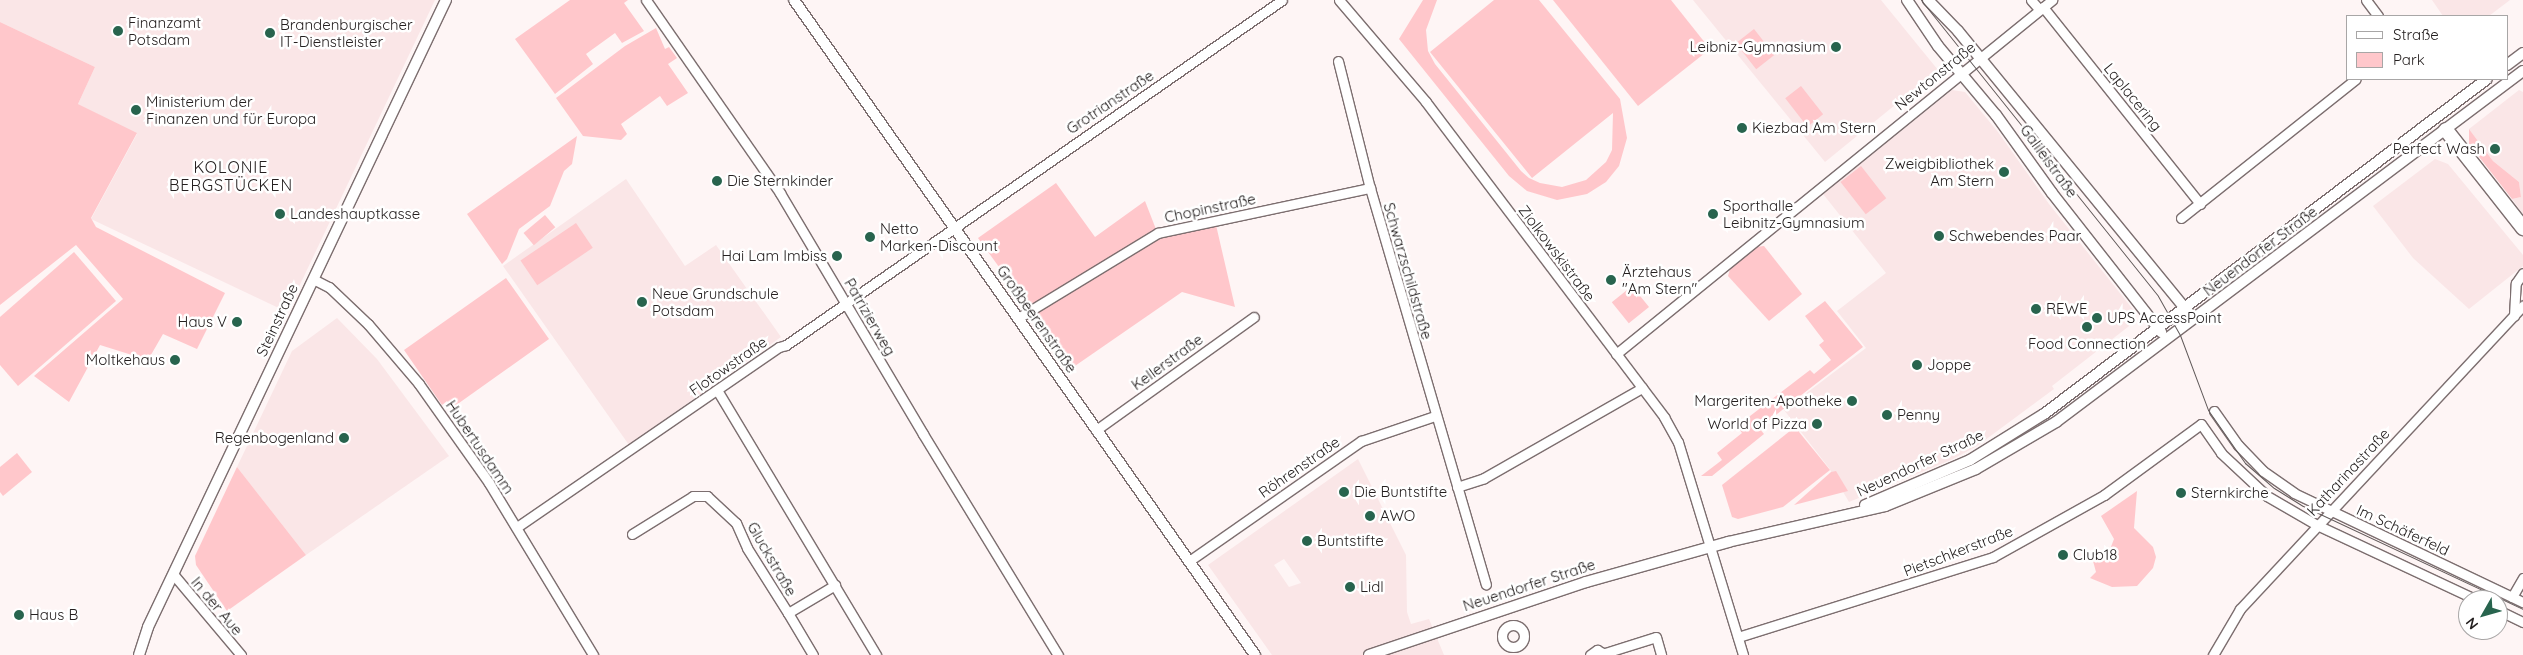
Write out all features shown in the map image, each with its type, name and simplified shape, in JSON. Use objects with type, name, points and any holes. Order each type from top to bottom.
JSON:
[{"type":"highway","points":[[2446,130],[2523,228]]},
{"type":"street","name":"Steinstraße","points":[[139,655],[148,627],[446,0]]},
{"type":"street","name":"Patrizierweg","points":[[646,0],[780,193],[1058,655]]},
{"type":"street","name":"Großbeerenstraße","points":[[794,0],[1255,655]]},
{"type":"street","name":"Grotrianstraße","points":[[954,227],[1282,0]]},
{"type":"street","name":"Ziolkowskistraße","points":[[1339,0],[1426,102],[1664,417],[1678,442],[1744,655]]},
{"type":"street","name":"Galileistraße","points":[[1907,0],[1961,74],[1996,115],[2052,193],[2167,340]]},
{"type":"street","name":"Galileistraße","points":[[1928,0],[1980,58],[2193,319]]},
{"type":"street","points":[[2032,0],[2041,8]]},
{"type":"street","name":"Newtonstraße","points":[[1616,354],[2052,0]]},
{"type":"street","points":[[2366,0],[2377,15]]},
{"type":"street","name":"Laplacering","points":[[2041,8],[2200,204]]},
{"type":"street","points":[[2508,63],[2523,53]]},
{"type":"street","name":"Schwarzschildstraße","points":[[1338,61],[1370,188],[1435,416],[1486,584]]},
{"type":"street","name":"Neuendorfer Straße","points":[[1369,655],[1495,611],[1711,547],[1845,513],[1885,506],[1917,494],[2005,454],[2051,425],[2167,340],[2523,71]]},
{"type":"street","points":[[2181,218],[2355,80]]},
{"type":"street","name":"Neuendorfer Straße","points":[[1845,513],[1970,460],[2006,439],[2158,328],[2370,165],[2486,80]]},
{"type":"street","points":[[2435,116],[2446,130]]},
{"type":"street","points":[[2370,165],[2380,179]]},
{"type":"street","name":"Chopinstraße","points":[[1018,318],[1158,233],[1370,188]]},
{"type":"street","name":"Flotowstraße","points":[[517,527],[779,347],[786,345],[954,227]]},
{"type":"street","points":[[2514,316],[2516,283],[2523,273]]},
{"type":"street","name":"Hubertusdamm","points":[[313,279],[338,295],[395,353],[443,417],[517,527],[594,655]]},
{"type":"street","name":"Katharinastraße","points":[[2214,655],[2240,609],[2317,524],[2523,306]]},
{"type":"street","name":"Kellerstraße","points":[[1096,430],[1254,317]]},
{"type":"street","points":[[1457,487],[1484,478],[1642,388]]},
{"type":"street","points":[[717,390],[876,655]]},
{"type":"street","name":"Im Schäferfeld","points":[[2214,411],[2238,445],[2263,471],[2294,493],[2523,602]]},
{"type":"street","name":"Röhrenstraße","points":[[1189,561],[1361,441],[1435,416]]},
{"type":"street","name":"Pietschkerstraße","points":[[1738,637],[1992,557],[2104,495],[2201,424],[2221,453],[2251,484],[2317,524]]},
{"type":"street","name":"Gluckstraße","points":[[632,534],[693,496],[707,496],[736,524],[747,548],[813,655]]},
{"type":"street","points":[[2317,524],[2458,591]]},
{"type":"street","name":"In der Aue","points":[[173,574],[241,655]]},
{"type":"street","points":[[2512,597],[2523,578]]},
{"type":"street","name":"Gluckstraße","points":[[788,613],[835,585]]},
{"type":"street","points":[[2508,615],[2523,622]]},
{"type":"street","points":[[1590,655],[1597,650],[1606,654],[1656,637],[1661,655]]},
{"type":"shaded area","points":[[0,0],[435,0],[287,312],[91,219],[137,134],[78,104],[95,67],[0,22]]},
{"type":"shaded area","points":[[1693,0],[1881,0],[1938,70],[1825,162]]},
{"type":"shaded area","points":[[2432,0],[2510,0],[2490,15],[2442,15]]},
{"type":"shaded area","points":[[1952,90],[1965,92],[1998,132],[2049,204],[2135,312],[2133,323],[2052,386],[2054,389],[1977,446],[1953,459],[1849,502],[1829,468],[1784,410],[1866,348],[1837,311],[1886,273],[1823,194]]},
{"type":"shaded area","points":[[2519,90],[2523,92],[2523,214],[2512,199],[2521,197],[2519,182],[2493,161],[2469,129]]},
{"type":"shaded area","points":[[2435,159],[2448,164],[2523,255],[2523,266],[2469,309],[2413,258],[2373,206]]},
{"type":"shaded area","name":"Neue Grundschule Potsdam","points":[[626,179],[685,266],[716,245],[781,337],[629,445],[503,266]]},
{"type":"shaded area","name":"Regenbogenland","points":[[337,318],[377,359],[449,456],[306,555],[237,467],[292,351]]},
{"type":"shaded area","points":[[1358,459],[1406,555],[1407,612],[1411,624],[1429,619],[1444,655],[1272,655],[1208,565]],"holes":[[[1284,559],[1301,583],[1289,587],[1274,565]]]},
{"type":"green space","points":[[570,0],[628,0],[624,3],[644,31],[622,43],[615,33],[586,54],[593,64],[555,94],[515,39]]},
{"type":"green space","points":[[1423,0],[1437,0],[1426,30],[1428,51],[1435,64],[1521,171],[1529,178],[1540,183],[1562,187],[1586,180],[1606,162],[1612,150],[1613,113],[1532,178],[1430,52],[1494,0],[1539,0],[1620,99],[1627,138],[1619,166],[1606,182],[1587,194],[1557,200],[1527,191],[1509,176],[1399,39]]},
{"type":"green space","points":[[1553,0],[1671,0],[1710,49],[1638,106]]},
{"type":"green space","points":[[0,22],[95,67],[78,104],[137,133],[91,218],[96,227],[225,293],[197,349],[163,334],[148,360],[100,345],[69,402],[34,376],[123,299],[76,245],[0,305]]},
{"type":"green space","points":[[656,28],[665,49],[669,47],[677,58],[668,64],[688,93],[667,106],[660,96],[621,124],[627,134],[621,140],[583,136],[556,98],[625,46]]},
{"type":"green space","points":[[1754,29],[1774,55],[1756,69],[1736,43]]},
{"type":"green space","points":[[1801,86],[1823,114],[1807,127],[1785,98]]},
{"type":"green space","points":[[2469,129],[2493,161],[2519,182],[2521,197],[2512,199],[2469,144]]},
{"type":"green space","points":[[577,136],[572,164],[564,171],[550,206],[519,229],[507,259],[502,264],[467,214]]},
{"type":"green space","points":[[1861,166],[1886,198],[1866,214],[1841,182]]},
{"type":"green space","points":[[1056,183],[1095,237],[1145,201],[1159,237],[1216,225],[1235,307],[1182,292],[1072,368],[978,238]]},
{"type":"green space","points":[[545,215],[555,227],[534,245],[524,233]]},
{"type":"green space","points":[[576,223],[593,248],[537,285],[520,260]]},
{"type":"green space","points":[[1764,246],[1802,294],[1769,321],[1728,276],[1730,269],[1756,247]]},
{"type":"green space","points":[[74,252],[116,301],[18,386],[0,365],[0,317]]},
{"type":"green space","points":[[506,278],[549,339],[452,408],[447,401],[442,405],[404,350]]},
{"type":"green space","points":[[1632,286],[1649,307],[1629,323],[1612,302]]},
{"type":"green space","points":[[1825,301],[1863,347],[1759,428],[1764,434],[1712,476],[1701,476],[1722,460],[1717,453],[1742,433],[1737,426],[1810,370],[1814,374],[1831,360],[1819,345],[1824,341],[1805,316]]},
{"type":"green space","points":[[1795,427],[1830,470],[1783,507],[1738,519],[1732,517],[1722,485]]},
{"type":"green space","points":[[17,453],[32,472],[3,496],[0,492],[0,467]]},
{"type":"green space","points":[[237,467],[306,555],[227,611],[196,565],[195,556]]},
{"type":"green space","points":[[1836,471],[1848,491],[1794,505],[1831,472]]},
{"type":"green space","points":[[2137,491],[2134,528],[2153,547],[2156,557],[2153,568],[2137,586],[2112,587],[2090,578],[2096,572],[2093,561],[2107,557],[2114,539],[2101,516]]},
{"type":"tram line","points":[[1921,0],[2158,296],[2180,335],[2208,410],[2245,463],[2274,488],[2303,506],[2523,609]]},
{"type":"place","name":"Finanzamt Potsdam","points":[[118,31]]},
{"type":"place","name":"Brandenburgischer IT-Dienstleister","points":[[270,33]]},
{"type":"place","name":"Leibniz-Gymnasium","points":[[1836,47]]},
{"type":"place","name":"Ministerium der Finanzen und für Europa","points":[[136,110]]},
{"type":"place","name":"Kiezbad Am Stern","points":[[1742,128]]},
{"type":"place","name":"Perfect Wash","points":[[2495,149]]},
{"type":"place","name":"Zweigbibliothek Am Stern","points":[[2004,172]]},
{"type":"place","name":"Die Sternkinder","points":[[717,181]]},
{"type":"place","name":"Landeshauptkasse","points":[[280,214]]},
{"type":"place","name":"Sporthalle Leibnitz-Gymnasium","points":[[1713,214]]},
{"type":"place","name":"Schwebendes Paar","points":[[1939,236]]},
{"type":"place","name":"Netto Marken-Discount","points":[[870,237]]},
{"type":"place","name":"Hai Lam Imbiss","points":[[837,256]]},
{"type":"place","name":"Ärztehaus \"Am Stern\"","points":[[1611,280]]},
{"type":"place","name":"Neue Grundschule Potsdam","points":[[642,302]]},
{"type":"place","name":"REWE","points":[[2036,309]]},
{"type":"place","name":"UPS AccessPoint","points":[[2097,318]]},
{"type":"place","name":"Haus V","points":[[237,322]]},
{"type":"place","name":"Food Connection","points":[[2087,327]]},
{"type":"place","name":"Moltkehaus","points":[[175,360]]},
{"type":"place","name":"Joppe","points":[[1917,365]]},
{"type":"place","name":"Margeriten-Apotheke","points":[[1852,401]]},
{"type":"place","name":"Penny","points":[[1887,415]]},
{"type":"place","name":"World of Pizza","points":[[1817,424]]},
{"type":"place","name":"Regenbogenland","points":[[344,438]]},
{"type":"place","name":"Die Buntstifte","points":[[1344,492]]},
{"type":"place","name":"Sternkirche","points":[[2181,493]]},
{"type":"place","name":"AWO","points":[[1370,516]]},
{"type":"place","name":"Buntstifte","points":[[1307,541]]},
{"type":"place","name":"Club18","points":[[2063,555]]},
{"type":"place","name":"Lidl","points":[[1350,587]]},
{"type":"place","name":"Haus B","points":[[19,615]]},
{"type":"district","name":"KOLONIE BERGSTÜCKEN","points":[[231,176]]}]
